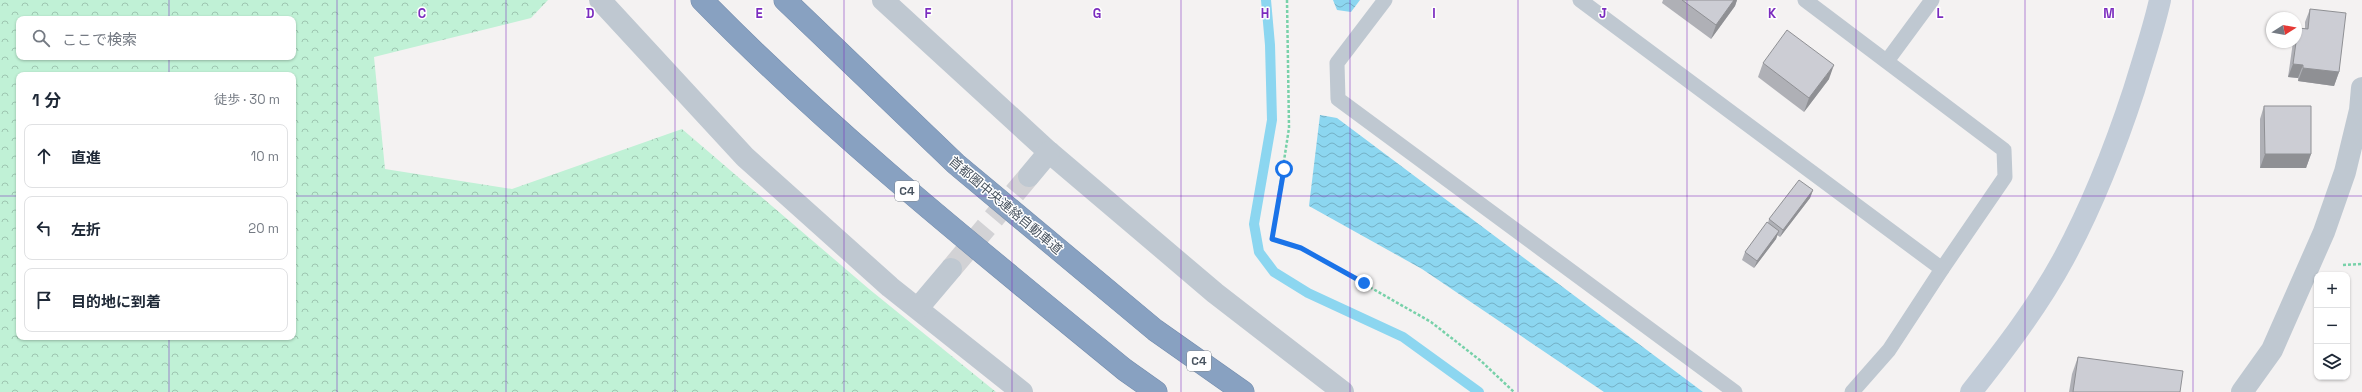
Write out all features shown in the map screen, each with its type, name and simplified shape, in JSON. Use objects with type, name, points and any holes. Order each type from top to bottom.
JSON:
[{"type":"highway","name":"C4","points":[[702,0],[754,53],[917,200],[1125,370],[1156,392]]},
{"type":"highway","name":"首都圏中央連絡自動車道","points":[[785,0],[956,164],[1155,330],[1243,392]]},
{"type":"street","points":[[600,0],[745,157],[890,287],[1022,392]]},
{"type":"street","points":[[883,0],[1049,152],[1215,293],[1343,392]]},
{"type":"street","points":[[1971,392],[2015,335],[2039,300],[2064,258],[2092,202],[2121,128],[2154,26],[2160,0]]},
{"type":"street","points":[[2242,392],[2272,350],[2324,232],[2345,172],[2360,110],[2362,88]]},
{"type":"street","points":[[1028,176],[1049,152]]},
{"type":"street","points":[[918,308],[951,269]]},
{"type":"lane","points":[[1385,0],[1337,63],[1338,99],[1735,392]]},
{"type":"lane","points":[[1580,0],[1942,268]]},
{"type":"lane","points":[[1805,0],[2004,150],[2005,177],[1942,268],[1889,350],[1852,392]]},
{"type":"lane","points":[[1887,61],[1932,0]]},
{"type":"path","points":[[1287,0],[1289,128],[1272,239],[1301,248],[1431,322],[1481,361],[1514,392]]},
{"type":"green space","points":[[0,0],[548,0],[531,18],[374,57],[385,169],[512,189],[682,129],[869,289],[996,392],[0,392]]},
{"type":"water","points":[[1333,0],[1360,0],[1351,12],[1337,10]]},
{"type":"water","points":[[1320,115],[1337,118],[1703,392],[1604,392],[1422,269],[1309,206]]},
{"type":"building","points":[[1682,0],[1734,0],[1716,25]]},
{"type":"building","points":[[2310,9],[2346,13],[2339,72],[2303,68],[2303,65],[2293,64],[2295,48],[2302,48],[2302,28],[2308,29]]},
{"type":"building","points":[[1787,30],[1834,65],[1809,98],[1763,63]]},
{"type":"building","points":[[2264,106],[2311,106],[2311,154],[2265,154]]},
{"type":"building","points":[[1799,180],[1813,190],[1783,230],[1769,219]]},
{"type":"building","points":[[1767,222],[1779,231],[1757,261],[1745,252]]},
{"type":"building","points":[[2078,357],[2183,371],[2180,392],[2073,392]]},
{"type":"waterway","points":[[1266,0],[1270,45],[1272,120],[1254,224],[1259,252],[1274,272],[1308,293],[1403,337],[1479,392]]},
{"type":"tunnel","points":[[951,269],[1029,176]]},
{"type":"route","points":[[1284,169],[1272,239],[1301,248],[1364,283]]}]
